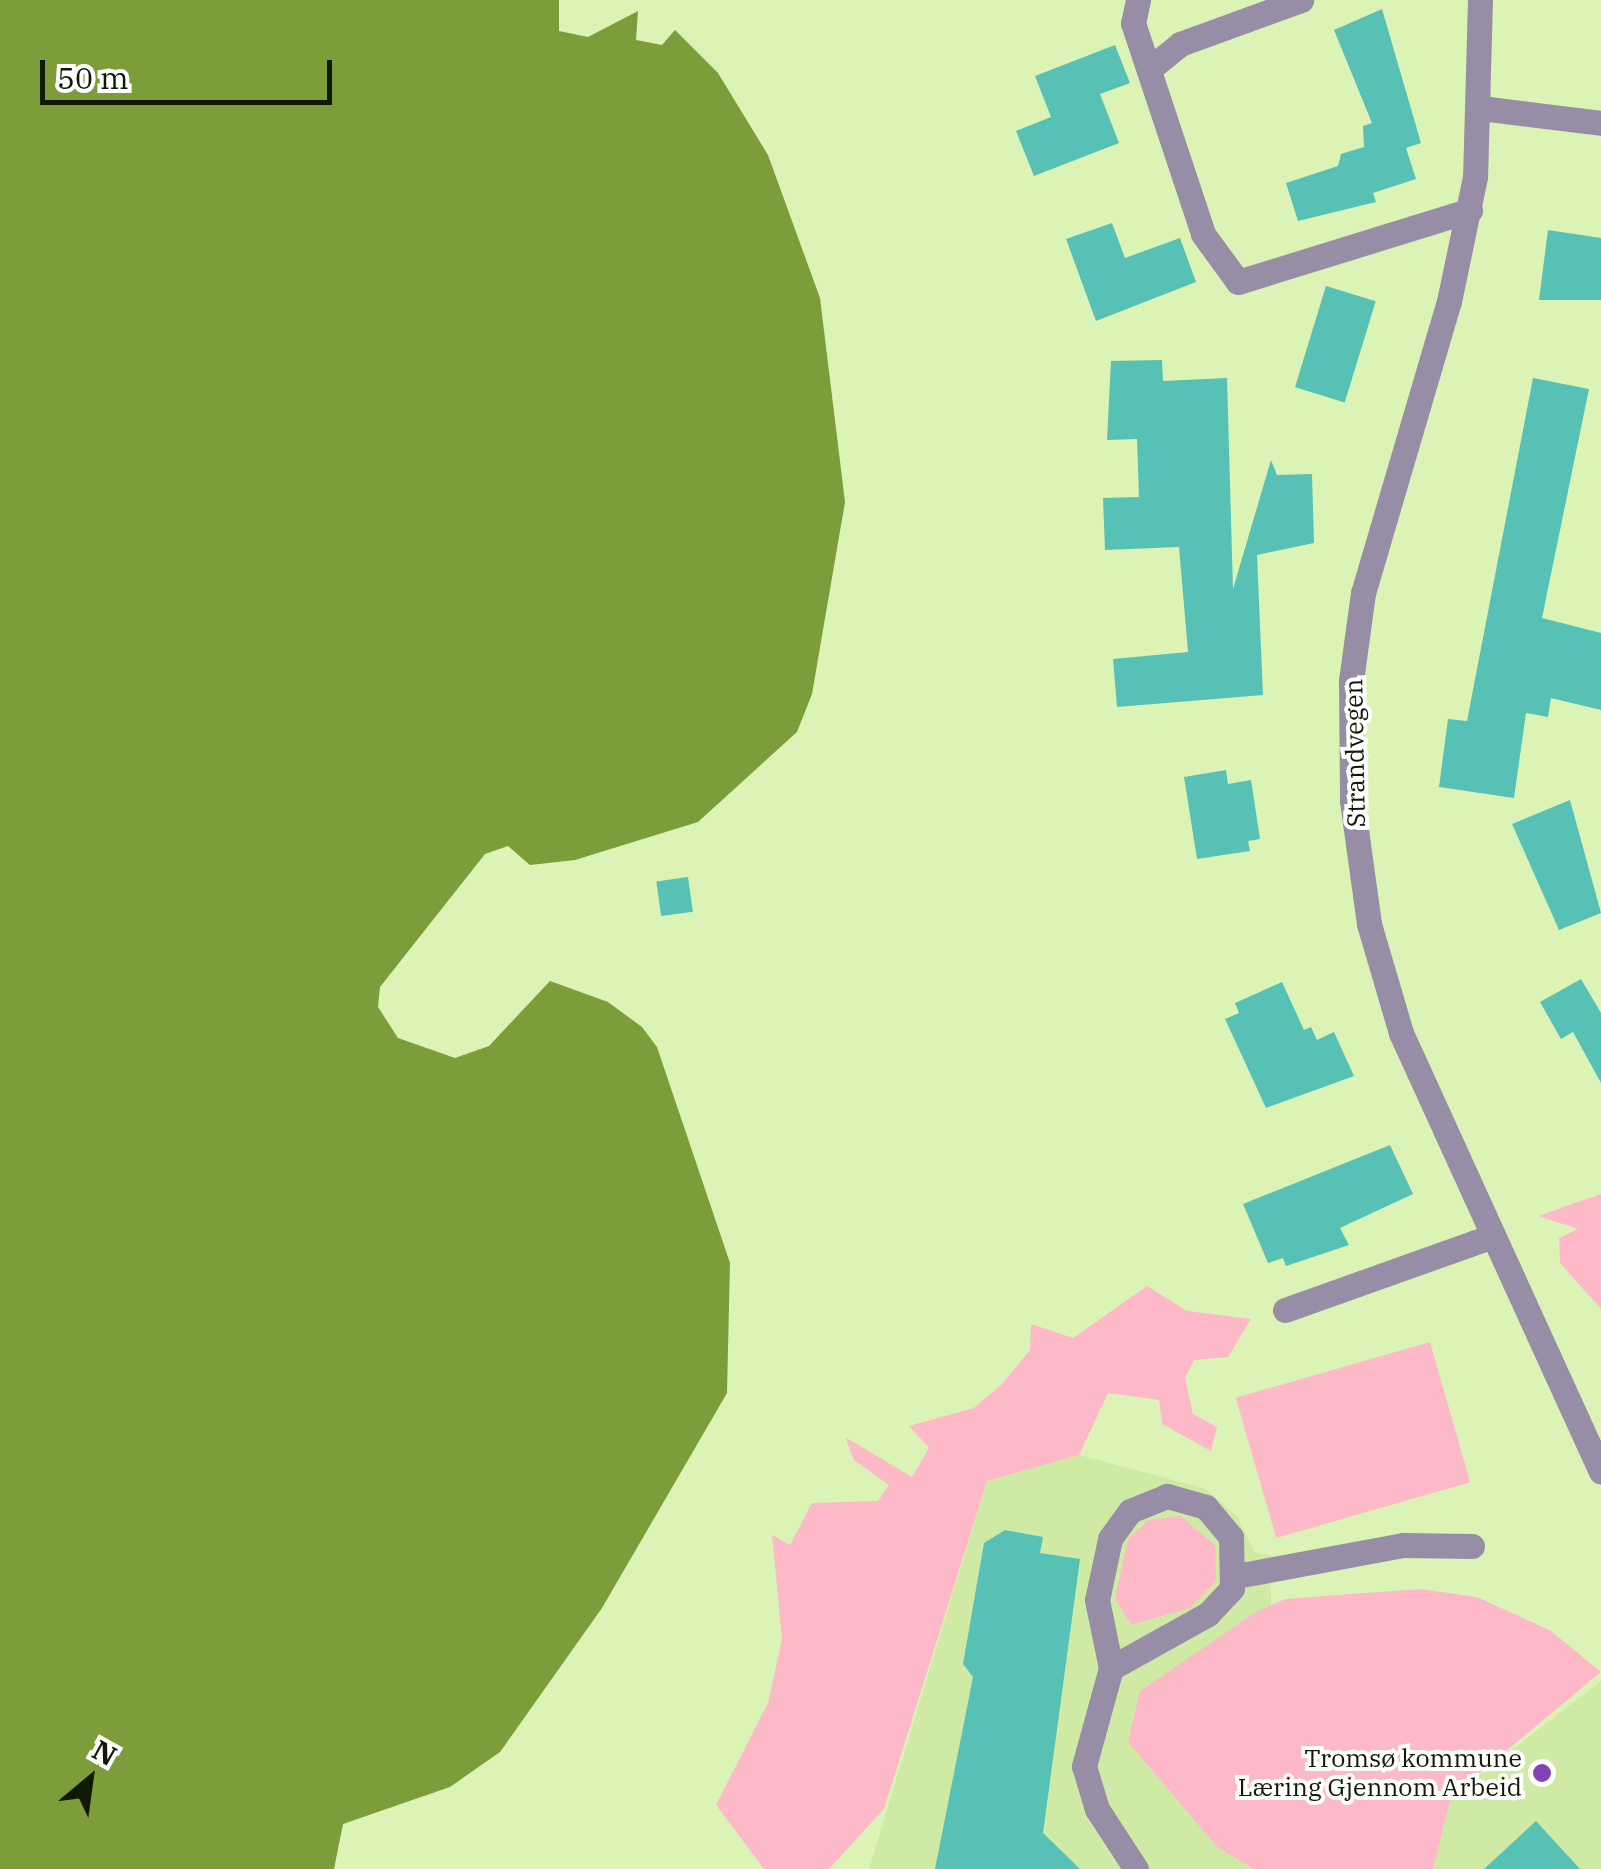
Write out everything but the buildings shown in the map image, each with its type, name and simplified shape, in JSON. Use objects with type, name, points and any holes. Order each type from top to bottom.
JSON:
[{"type":"street","points":[[1138,0],[1132,23],[1154,66]]},
{"type":"street","points":[[1301,0],[1180,44],[1154,66],[1150,83],[1203,234],[1238,282],[1470,210]]},
{"type":"street","name":"Strandvegen","points":[[1480,0],[1480,108],[1470,210],[1372,551],[1351,743],[1355,828],[1385,986],[1601,1472]]},
{"type":"street","points":[[1480,108],[1601,123]]},
{"type":"street","points":[[1284,1310],[1493,1236]]},
{"type":"street","points":[[1111,1668],[1208,1614],[1236,1576],[1232,1537],[1206,1507],[1167,1496],[1130,1511],[1110,1539],[1097,1600],[1111,1668],[1084,1766],[1097,1809],[1136,1869]]},
{"type":"street","points":[[1236,1576],[1402,1545],[1472,1546]]},
{"type":"shaded area","points":[[0,0],[559,0],[559,31],[588,37],[638,11],[636,40],[662,45],[675,30],[718,73],[768,155],[820,298],[845,502],[812,694],[797,732],[698,822],[575,860],[530,865],[508,846],[485,854],[380,987],[378,1007],[398,1038],[455,1058],[489,1046],[550,981],[608,1002],[642,1027],[657,1047],[730,1263],[727,1393],[602,1608],[500,1752],[450,1787],[343,1824],[334,1869],[0,1869]]},
{"type":"shaded area","points":[[1601,1194],[1601,1309],[1560,1263],[1559,1238],[1578,1229],[1538,1216]]},
{"type":"shaded area","points":[[1147,1286],[1187,1311],[1251,1319],[1228,1357],[1194,1360],[1185,1378],[1193,1414],[1217,1427],[1211,1451],[1162,1424],[1159,1400],[1108,1393],[1079,1455],[987,1481],[884,1809],[829,1869],[764,1869],[716,1805],[768,1703],[782,1639],[772,1535],[790,1545],[812,1503],[878,1501],[889,1485],[854,1460],[845,1437],[912,1477],[929,1448],[909,1426],[974,1408],[1001,1385],[1030,1350],[1031,1324],[1073,1338]]},
{"type":"shaded area","points":[[1430,1342],[1470,1482],[1276,1538],[1236,1398]]},
{"type":"shaded area","points":[[1079,1455],[1204,1488],[1237,1516],[1255,1553],[1271,1555],[1271,1606],[1128,1741],[1217,1847],[1254,1869],[869,1869],[987,1481]]},
{"type":"shaded area","points":[[1180,1516],[1215,1545],[1216,1581],[1190,1608],[1131,1625],[1115,1599],[1128,1539],[1149,1520]]},
{"type":"shaded area","points":[[1420,1589],[1477,1597],[1551,1631],[1601,1672],[1451,1797],[1433,1869],[1254,1869],[1217,1847],[1128,1742],[1140,1691],[1256,1612],[1285,1599]]},
{"type":"shaded area","name":"Tromsø kommune Læring Gjennom Arbeid","points":[[1601,1681],[1601,1869],[1433,1869],[1451,1797]]},
{"type":"place","name":"Tromsø kommune Læring Gjennom Arbeid","points":[[1542,1773]]}]
